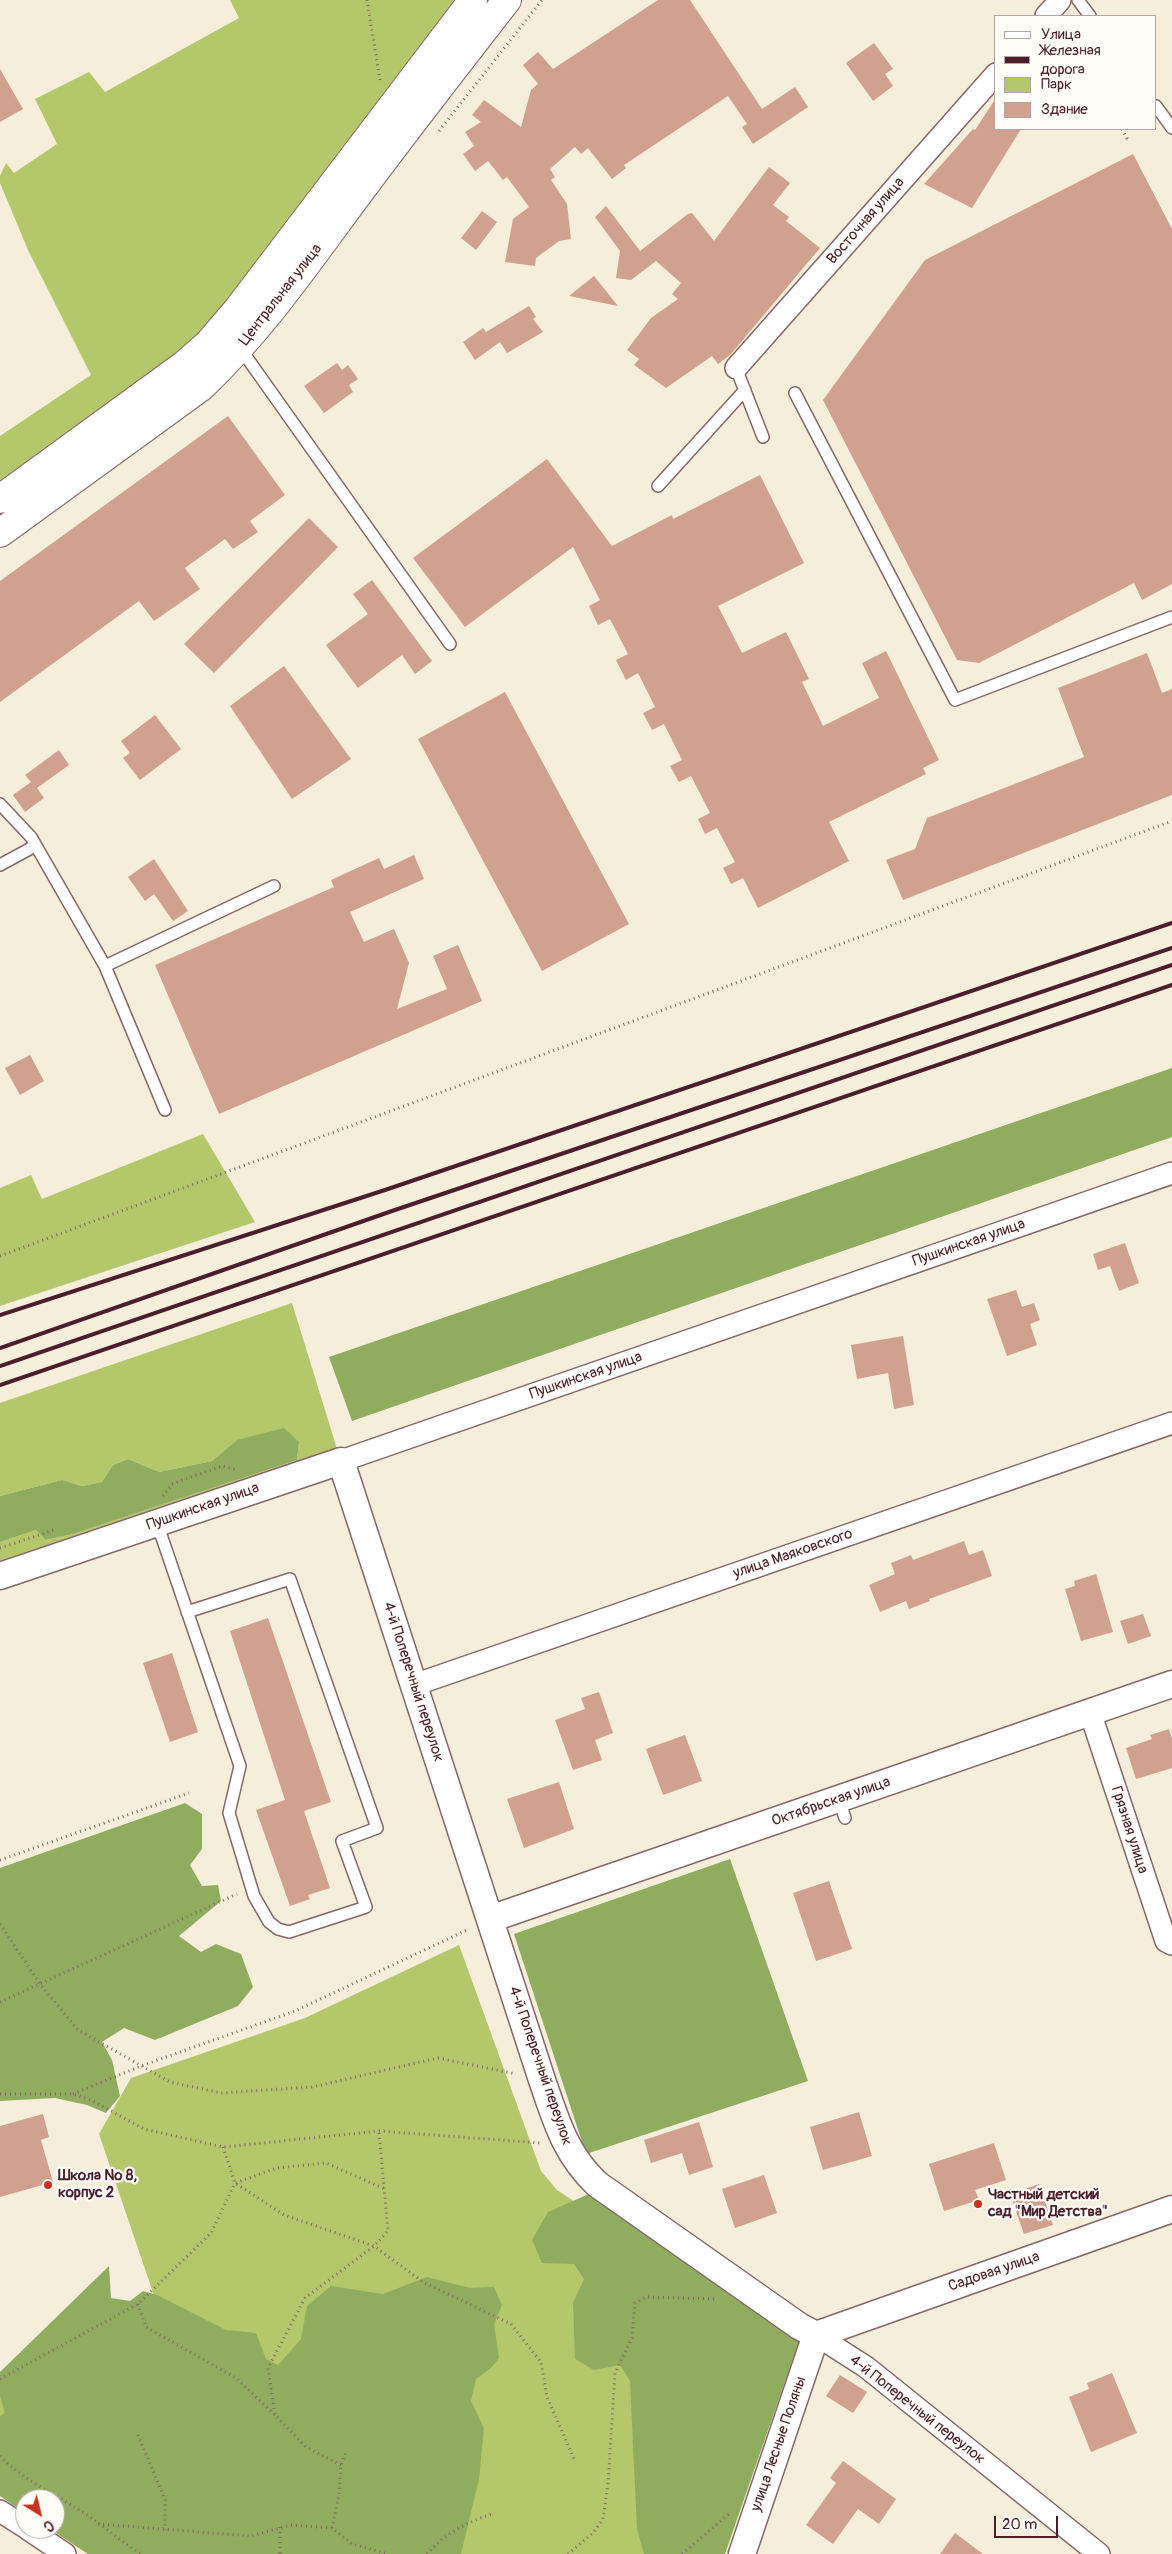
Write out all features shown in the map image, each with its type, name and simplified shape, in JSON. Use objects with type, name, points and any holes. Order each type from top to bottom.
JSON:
[{"type":"main road","name":"Центральная улица","points":[[0,499],[184,365],[208,344],[238,309],[473,0]]},
{"type":"main road","name":"Центральная улица","points":[[0,533],[201,388],[240,348],[261,325],[420,110],[507,0]]},
{"type":"street","points":[[1047,15],[1060,0]]},
{"type":"street","name":"Восточная улица","points":[[736,368],[994,76]]},
{"type":"street","name":"Пушкинская улица","points":[[0,1576],[341,1461],[1172,1173]]},
{"type":"street","name":"улица Маяковского","points":[[414,1685],[1172,1424]]},
{"type":"street","name":"4-й Поперечный переулок","points":[[341,1461],[542,2080],[563,2139],[582,2170],[597,2184],[775,2309],[866,2367],[1099,2554]]},
{"type":"street","name":"Октябрьская улица","points":[[490,1919],[842,1809],[1090,1712],[1172,1684]]},
{"type":"street","name":"Грязная улица","points":[[1090,1712],[1166,1941],[1172,1944]]},
{"type":"street","name":"Садовая улица","points":[[816,2334],[1172,2209]]},
{"type":"street","name":"улица Лесные Поляны","points":[[742,2554],[816,2334]]},
{"type":"street","points":[[0,2511],[15,2521]]},
{"type":"street","points":[[42,2539],[65,2554]]},
{"type":"lane","points":[[1078,0],[1089,15]]},
{"type":"lane","points":[[1157,107],[1172,128]]},
{"type":"lane","points":[[240,348],[450,644]]},
{"type":"lane","points":[[736,368],[763,437]]},
{"type":"lane","points":[[658,486],[745,390]]},
{"type":"lane","points":[[795,393],[954,700],[1172,617]]},
{"type":"lane","points":[[0,804],[36,846],[105,966],[165,1110]]},
{"type":"lane","points":[[0,865],[36,846]]},
{"type":"lane","points":[[105,966],[274,886]]},
{"type":"lane","points":[[157,1523],[187,1612],[240,1766],[229,1813],[252,1888],[262,1912],[269,1922],[278,1929],[289,1932],[366,1907],[342,1840],[377,1828],[290,1579],[187,1612]]},
{"type":"path","points":[[367,0],[380,80]]},
{"type":"path","points":[[1123,130],[1128,140]]},
{"type":"path","points":[[0,1256],[1172,821]]},
{"type":"path","points":[[0,1860],[189,1793]]},
{"type":"path","points":[[0,2002],[252,1888]]},
{"type":"path","points":[[73,2094],[141,2066],[295,2011],[490,1919]]},
{"type":"path","points":[[0,1924],[40,1984],[78,2030],[170,2082],[221,2093],[312,2088],[438,2058],[542,2080]]},
{"type":"path","points":[[0,2094],[73,2094],[91,2100],[144,2129],[222,2147],[379,2131],[546,2144]]},
{"type":"path","points":[[275,2415],[268,2368],[306,2298],[374,2246],[388,2231],[379,2131]]},
{"type":"path","points":[[222,2147],[235,2183],[284,2215],[374,2246],[423,2282],[511,2324],[541,2362],[547,2397],[575,2461]]},
{"type":"path","points":[[0,2379],[138,2304],[211,2233],[235,2183],[277,2168],[326,2163],[385,2188]]},
{"type":"path","points":[[568,2554],[593,2534],[603,2519],[608,2484],[615,2373],[632,2338],[635,2303],[646,2297],[726,2299]]},
{"type":"path","points":[[138,2304],[146,2327],[236,2378],[306,2447],[341,2465]]},
{"type":"path","points":[[138,2436],[165,2500],[165,2530]]},
{"type":"path","points":[[332,2528],[339,2495],[341,2465],[346,2452]]},
{"type":"path","points":[[0,2456],[16,2473],[98,2524],[141,2554]]},
{"type":"path","points":[[682,2554],[732,2512]]},
{"type":"path","points":[[427,2554],[437,2543],[468,2522],[491,2514]]},
{"type":"path","points":[[98,2524],[251,2536],[291,2525],[332,2528],[352,2544],[388,2554]]},
{"type":"path","points":[[280,2527],[280,2554]]},
{"type":"green space","points":[[230,0],[466,0],[203,341],[0,492],[0,436],[91,375],[28,250],[0,183],[0,176],[6,163],[14,173],[57,144],[35,99],[89,72],[105,92],[239,18]]},
{"type":"green space","points":[[1172,1068],[1172,1137],[352,1421],[329,1357]]},
{"type":"green space","points":[[203,1134],[255,1222],[0,1306],[0,1188],[31,1175],[42,1199]]},
{"type":"green space","points":[[292,1303],[338,1452],[0,1565],[0,1542],[36,1530],[47,1540],[73,1534],[297,1460],[299,1442],[237,1440],[212,1461],[159,1472],[128,1459],[113,1465],[102,1482],[82,1486],[62,1480],[0,1496],[0,1403]]},
{"type":"green space","points":[[284,1428],[299,1442],[297,1460],[73,1534],[46,1540],[36,1530],[0,1542],[0,1496],[62,1480],[82,1486],[102,1482],[113,1465],[128,1459],[159,1472],[212,1461],[237,1440]]},
{"type":"green space","points":[[185,1803],[202,1814],[202,1849],[190,1865],[202,1886],[218,1885],[221,1901],[179,1936],[201,1952],[216,1944],[241,1954],[253,1987],[238,2006],[155,2040],[124,2028],[102,2042],[112,2060],[120,2096],[106,2113],[87,2105],[55,2098],[0,2101],[0,1868]]},
{"type":"green space","points":[[730,1859],[808,2081],[586,2154],[514,1934]]},
{"type":"green space","points":[[459,1945],[541,2171],[557,2190],[792,2345],[720,2554],[99,2554],[65,2512],[65,2489],[15,2489],[15,2494],[0,2487],[0,2395],[161,2316],[99,2134],[131,2078],[305,2018]]},
{"type":"green space","points":[[589,2194],[800,2338],[725,2554],[644,2554],[637,2529],[630,2381],[620,2365],[594,2370],[575,2359],[573,2303],[584,2279],[574,2264],[542,2263],[532,2240],[548,2212]]},
{"type":"green space","points":[[109,2266],[111,2298],[130,2301],[143,2291],[157,2295],[226,2330],[256,2333],[266,2359],[278,2365],[301,2339],[307,2306],[331,2286],[383,2294],[427,2277],[470,2288],[494,2287],[502,2305],[494,2324],[499,2358],[491,2368],[476,2379],[471,2401],[484,2428],[479,2479],[461,2554],[88,2554],[65,2539],[65,2489],[15,2489],[15,2506],[0,2496],[0,2416],[5,2413],[0,2396],[0,2372]]},
{"type":"building","points":[[658,0],[690,0],[762,109],[795,87],[808,107],[753,144],[742,127],[747,124],[728,96],[624,165],[626,168],[612,179],[588,148],[581,154],[575,147],[550,169],[555,177],[551,180],[567,204],[571,239],[559,241],[536,258],[535,266],[505,262],[513,219],[529,207],[507,177],[503,180],[488,161],[475,171],[463,154],[474,146],[465,132],[481,122],[472,115],[484,100],[521,127],[531,90],[538,84],[523,65],[538,52],[553,69]]},
{"type":"building","points":[[874,43],[893,69],[885,74],[893,86],[873,101],[846,63]]},
{"type":"building","points":[[0,69],[23,109],[0,122]]},
{"type":"building","points":[[994,101],[994,130],[1020,130],[972,208],[924,184],[973,129],[975,130]]},
{"type":"building","points":[[1133,154],[1172,229],[1172,584],[1142,600],[1134,583],[979,663],[957,660],[823,400],[925,260]]},
{"type":"building","points":[[769,167],[790,183],[773,205],[789,217],[786,221],[820,248],[731,354],[718,364],[712,356],[666,388],[634,365],[639,359],[627,350],[651,318],[678,299],[672,294],[681,283],[656,261],[631,280],[616,278],[620,251],[595,217],[606,206],[640,251],[688,214],[692,213],[714,241]]},
{"type":"building","points":[[482,211],[497,222],[476,250],[461,238]]},
{"type":"building","points":[[594,276],[618,306],[569,296]]},
{"type":"building","points":[[529,306],[536,317],[533,319],[543,332],[507,353],[500,342],[475,360],[463,342],[483,328],[486,332]]},
{"type":"building","points":[[337,363],[342,370],[348,365],[358,379],[349,385],[353,392],[324,413],[304,386]]},
{"type":"building","points":[[228,416],[285,495],[250,521],[258,532],[233,549],[225,539],[185,568],[200,589],[154,621],[139,601],[0,702],[0,581]]},
{"type":"building","points":[[547,459],[612,546],[672,515],[673,519],[760,475],[804,563],[718,606],[742,653],[786,632],[809,679],[802,682],[823,726],[879,698],[862,663],[886,651],[939,760],[923,768],[926,774],[829,822],[849,861],[758,908],[743,878],[731,884],[723,868],[735,862],[717,828],[705,834],[698,819],[710,813],[691,776],[679,782],[670,766],[682,760],[664,724],[652,730],[643,713],[655,707],[638,673],[626,680],[616,660],[628,654],[610,619],[598,625],[589,606],[600,600],[573,547],[465,627],[413,558]]},
{"type":"building","points":[[309,518],[338,547],[214,673],[184,644]]},
{"type":"building","points":[[372,580],[432,661],[415,674],[402,655],[358,688],[326,645],[368,614],[353,594]]},
{"type":"building","points":[[1147,653],[1162,693],[1172,689],[1172,795],[903,900],[886,860],[915,849],[927,818],[1084,757],[1058,688]]},
{"type":"building","points":[[284,666],[351,759],[292,799],[230,706]]},
{"type":"building","points":[[505,692],[629,924],[542,971],[418,739]]},
{"type":"building","points":[[155,715],[181,749],[140,780],[123,758],[130,753],[121,741]]},
{"type":"building","points":[[59,750],[69,765],[37,788],[44,798],[25,812],[13,795],[31,782],[25,775]]},
{"type":"building","points":[[414,855],[424,879],[350,912],[364,942],[394,929],[409,963],[397,1009],[447,989],[433,956],[458,945],[482,1001],[219,1114],[155,965],[334,887],[331,880],[379,858],[384,869]]},
{"type":"building","points":[[154,859],[188,911],[173,921],[154,894],[145,901],[128,877]]},
{"type":"building","points":[[30,1055],[44,1081],[20,1095],[5,1068]]},
{"type":"building","points":[[1125,1243],[1139,1283],[1119,1291],[1110,1266],[1098,1270],[1093,1254]]},
{"type":"building","points":[[1016,1290],[1022,1307],[1034,1303],[1040,1320],[1030,1324],[1037,1345],[1007,1356],[987,1299]]},
{"type":"building","points":[[903,1336],[914,1405],[894,1409],[888,1373],[857,1379],[851,1345]]},
{"type":"building","points":[[964,1541],[969,1555],[983,1550],[992,1576],[929,1599],[930,1601],[909,1609],[906,1601],[880,1612],[869,1585],[895,1574],[891,1563],[911,1555],[913,1560]]},
{"type":"building","points":[[1096,1574],[1113,1632],[1081,1641],[1065,1589],[1075,1586],[1074,1581]]},
{"type":"building","points":[[1143,1614],[1151,1636],[1128,1644],[1120,1621]]},
{"type":"building","points":[[268,1618],[331,1802],[304,1811],[330,1888],[308,1895],[310,1899],[290,1906],[256,1810],[285,1800],[230,1631]]},
{"type":"building","points":[[172,1653],[198,1732],[170,1742],[143,1663]]},
{"type":"building","points":[[599,1692],[613,1733],[595,1740],[602,1760],[573,1770],[555,1720],[585,1709],[581,1698]]},
{"type":"building","points":[[1169,1729],[1172,1739],[1172,1768],[1136,1779],[1126,1748],[1152,1739],[1150,1735]]},
{"type":"building","points":[[685,1735],[702,1781],[663,1795],[646,1749]]},
{"type":"building","points":[[559,1782],[574,1829],[524,1848],[507,1799]]},
{"type":"building","points":[[829,1881],[852,1949],[816,1961],[793,1893]]},
{"type":"building","points":[[859,2112],[872,2156],[823,2170],[810,2127]]},
{"type":"building","points":[[43,2114],[49,2137],[41,2140],[53,2182],[0,2197],[0,2126]]},
{"type":"building","points":[[699,2122],[713,2167],[689,2175],[682,2153],[651,2163],[644,2140]]},
{"type":"building","points":[[994,2143],[1006,2180],[975,2190],[979,2200],[944,2211],[929,2164]]},
{"type":"building","points":[[764,2175],[777,2213],[735,2228],[722,2189]]},
{"type":"building","points":[[1039,2184],[1053,2225],[1024,2234],[1010,2194]]},
{"type":"building","points":[[1112,2373],[1137,2433],[1091,2452],[1069,2397],[1089,2389],[1087,2383]]},
{"type":"building","points":[[840,2375],[867,2392],[853,2413],[826,2396]]},
{"type":"building","points":[[843,2461],[896,2499],[879,2524],[858,2509],[833,2544],[806,2525],[836,2483],[830,2478]]},
{"type":"building","points":[[955,2533],[983,2554],[940,2554]]},
{"type":"railway","points":[[0,1315],[385,1190],[1172,923]]},
{"type":"railway","points":[[0,1348],[392,1211],[1172,948]]},
{"type":"railway","points":[[0,1366],[1172,965]]},
{"type":"railway","points":[[0,1385],[1172,985]]},
{"type":"place","name":"Школа № 8, корпус 2","points":[[48,2185]]},
{"type":"place","name":"Частный детский сад \"Мир Детства\"","points":[[978,2204]]}]
